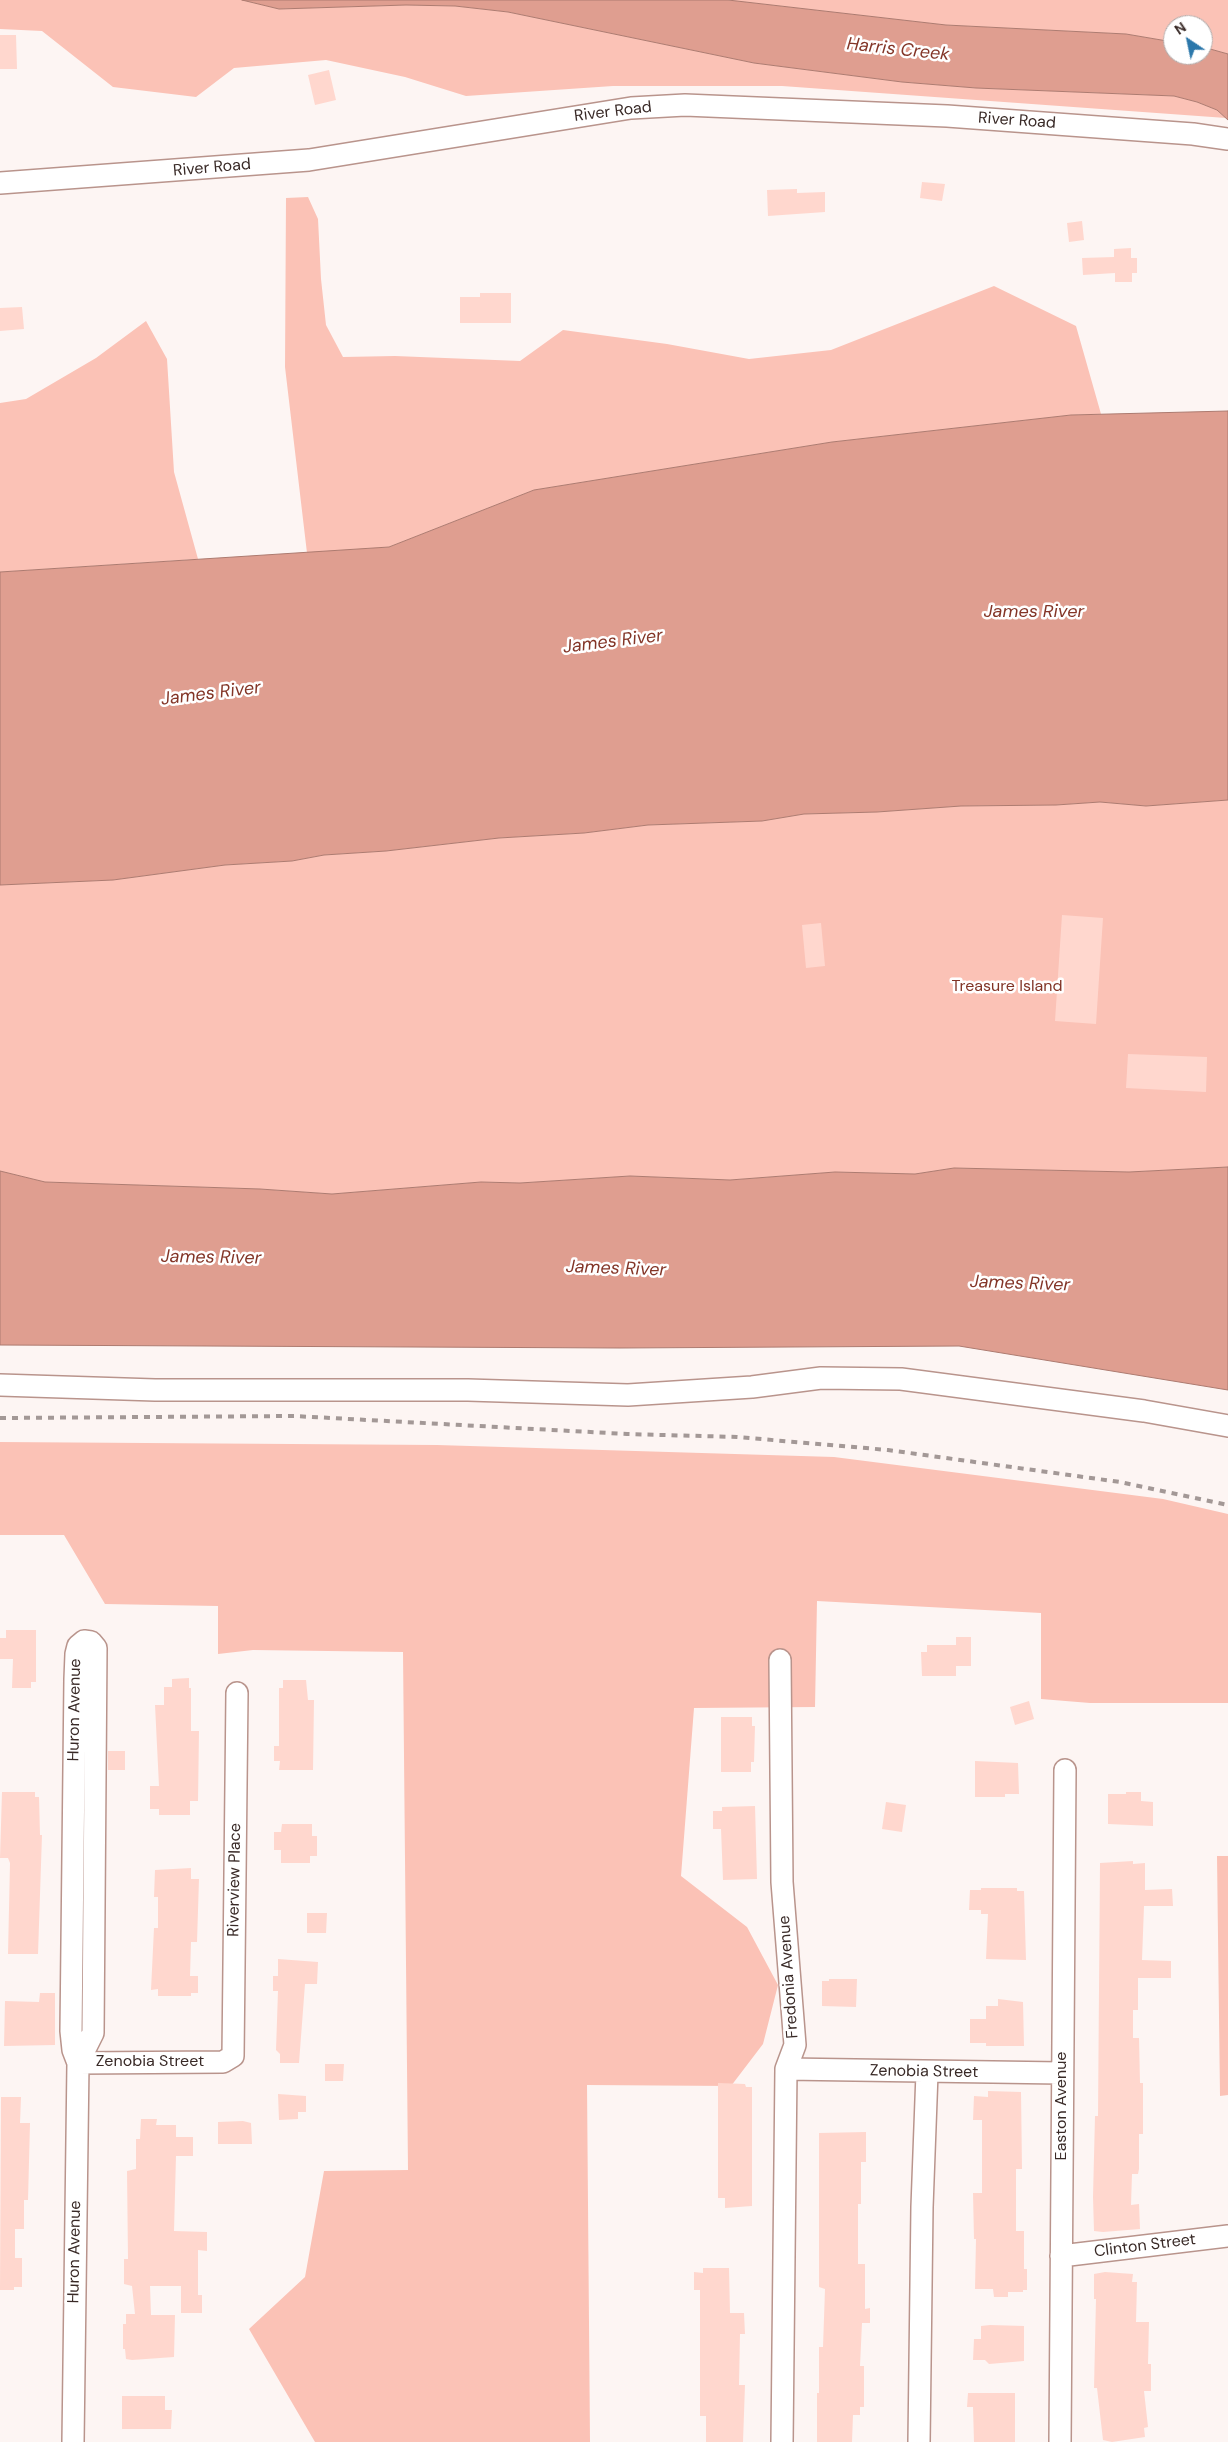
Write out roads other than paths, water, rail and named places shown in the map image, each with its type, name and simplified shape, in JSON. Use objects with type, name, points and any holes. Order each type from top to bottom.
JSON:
[{"type":"street","name":"River Road","points":[[0,183],[309,160],[632,108],[685,105],[937,116],[1193,134],[1227,139]]},
{"type":"street","points":[[0,1385],[155,1390],[468,1390],[628,1395],[752,1387],[821,1378],[901,1379],[1144,1411],[1228,1426]]},
{"type":"street","name":"Huron Avenue","points":[[73,2442],[78,2063],[73,2050],[71,2030],[75,1678],[78,1646],[84,1642],[91,1642],[96,1648],[93,2034],[78,2063]]},
{"type":"street","name":"Fredonia Avenue","points":[[780,1660],[782,1882],[795,2045],[786,2069],[782,2442]]},
{"type":"street","name":"Riverview Place","points":[[223,2062],[233,2056],[237,1692]]},
{"type":"street","name":"Easton Avenue","points":[[1060,2442],[1061,2073],[1065,1770]]},
{"type":"street","name":"Zenobia Street","points":[[78,2063],[223,2062]]},
{"type":"street","name":"Zenobia Street","points":[[786,2069],[927,2073],[1061,2073]]},
{"type":"street","points":[[919,2442],[922,2207],[927,2073]]},
{"type":"street","name":"Clinton Street","points":[[1061,2256],[1228,2236]]},
{"type":"water","name":"Harris Creek","points":[[242,0],[728,0],[946,25],[1126,34],[1163,40],[1163,65],[1213,65],[1213,50],[1228,54],[1228,120],[1217,110],[1174,96],[976,88],[902,82],[754,63],[508,12],[455,6],[406,5],[279,9]]},
{"type":"water","name":"James River","points":[[1228,411],[1228,800],[1146,806],[1100,802],[1056,805],[961,806],[877,812],[804,814],[762,821],[648,825],[584,833],[499,838],[386,851],[324,855],[292,861],[225,865],[113,880],[0,885],[0,572],[389,547],[534,490],[832,442],[1071,415]]},
{"type":"water","name":"James River","points":[[1228,1167],[1228,1390],[959,1346],[620,1348],[0,1345],[0,1171],[45,1182],[260,1189],[332,1194],[481,1182],[520,1183],[630,1176],[730,1180],[835,1172],[915,1174],[954,1168],[1129,1172]]},
{"type":"railway","points":[[0,1418],[294,1416],[627,1434],[737,1437],[888,1450],[1120,1482],[1228,1505]]},
{"type":"park label","name":"Treasure Island","points":[[1007,987]]}]
